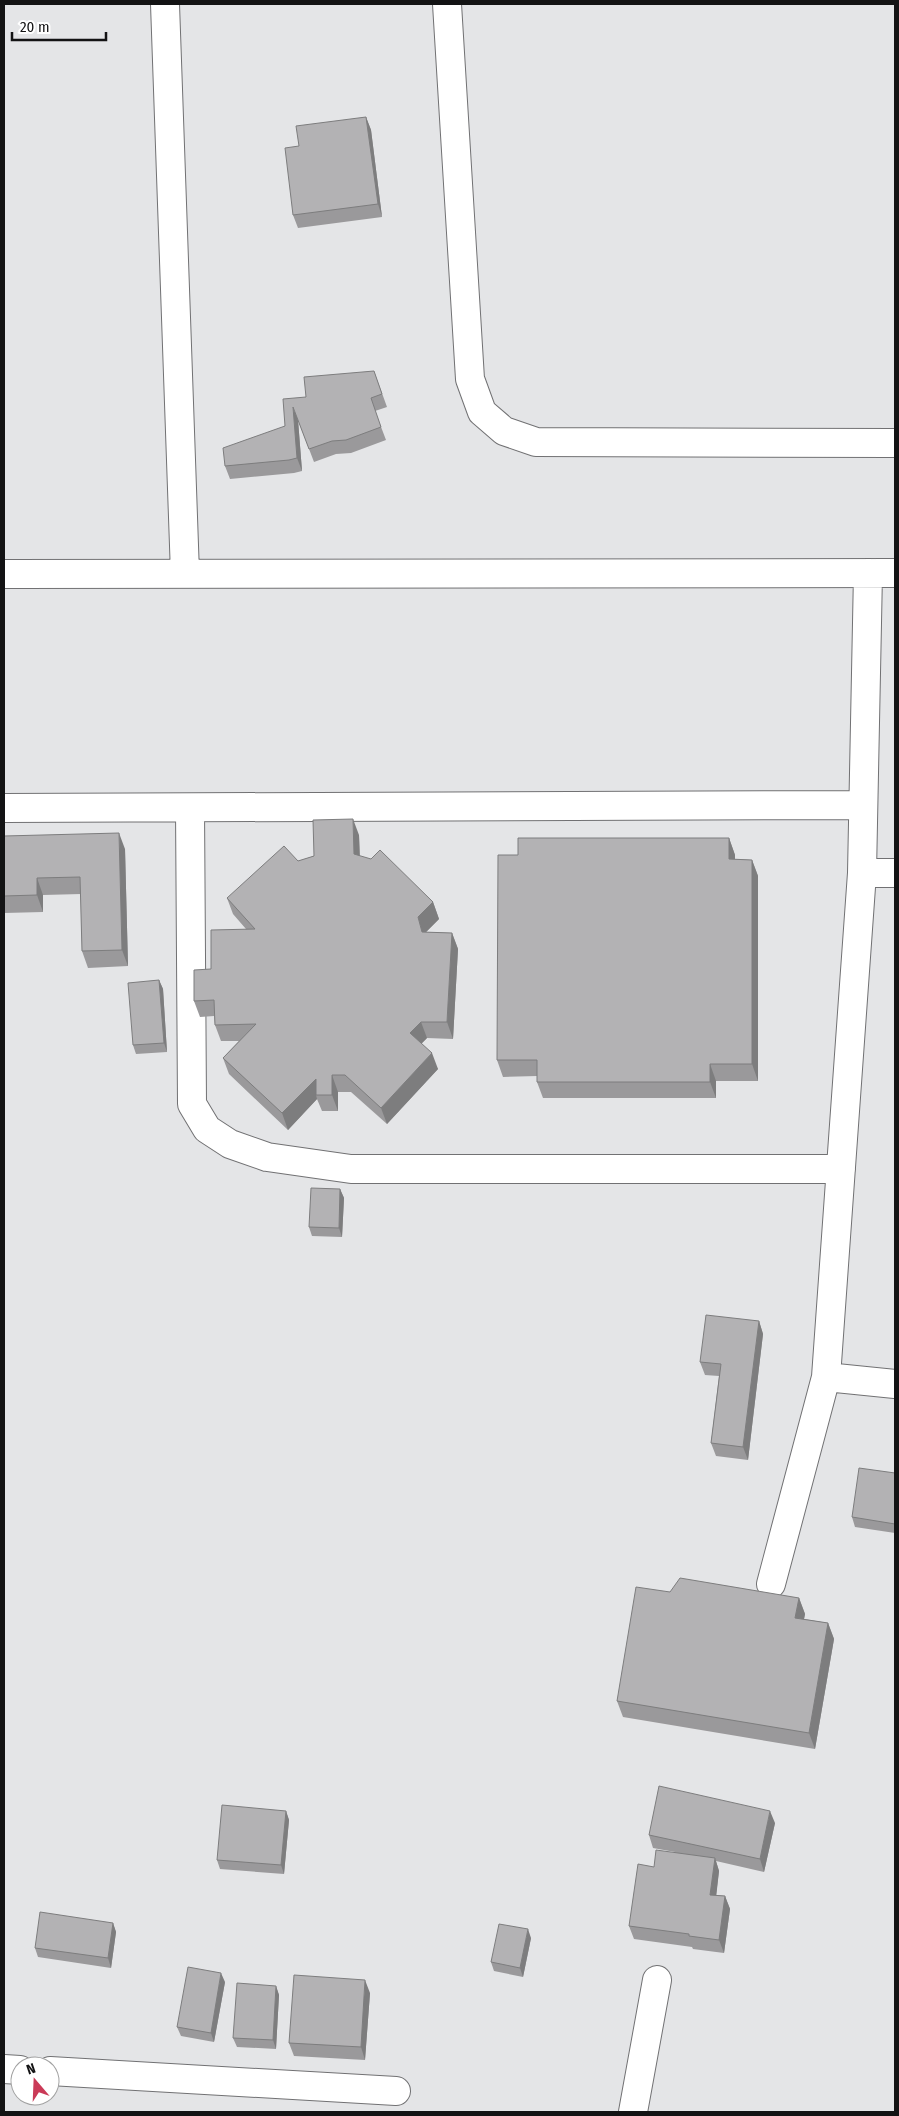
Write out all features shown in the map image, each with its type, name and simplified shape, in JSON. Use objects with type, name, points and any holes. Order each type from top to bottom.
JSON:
[{"type":"street","points":[[165,4],[184,574]]},
{"type":"street","points":[[447,4],[470,379],[482,412],[504,431],[536,442],[895,443]]},
{"type":"street","points":[[771,1584],[826,1377],[862,872],[868,573]]},
{"type":"street","points":[[4,574],[895,573]]},
{"type":"street","points":[[4,808],[863,805]]},
{"type":"street","points":[[190,808],[192,1104],[207,1129],[230,1144],[267,1157],[352,1169],[841,1169]]},
{"type":"street","points":[[862,872],[895,873]]},
{"type":"street","points":[[826,1377],[895,1384]]},
{"type":"street","points":[[632,2112],[657,1980]]},
{"type":"street","points":[[60,2072],[396,2091]]},
{"type":"building","points":[[366,117],[378,204],[293,215],[285,148],[299,146],[296,126]]},
{"type":"building","points":[[374,371],[382,394],[371,398],[381,427],[346,440],[332,441],[309,449],[293,407],[297,458],[225,466],[223,448],[285,426],[283,399],[306,397],[304,377]]},
{"type":"building","points":[[353,819],[354,854],[371,859],[380,850],[433,902],[418,917],[422,932],[452,933],[447,1022],[421,1022],[410,1033],[432,1053],[381,1108],[345,1075],[332,1075],[332,1095],[316,1095],[316,1079],[282,1113],[223,1058],[256,1024],[215,1025],[214,1000],[194,1001],[194,970],[211,969],[211,930],[255,929],[227,898],[284,846],[298,861],[314,856],[313,820]]},
{"type":"building","points":[[119,833],[122,950],[82,951],[80,877],[37,878],[37,895],[4,896],[4,836]]},
{"type":"building","points":[[518,838],[729,838],[729,859],[752,860],[752,1064],[710,1064],[710,1082],[537,1082],[537,1060],[497,1060],[498,855],[518,855]]},
{"type":"building","points":[[159,980],[164,1043],[133,1045],[128,983]]},
{"type":"building","points":[[311,1188],[340,1189],[339,1228],[309,1227]]},
{"type":"building","points":[[706,1315],[759,1321],[743,1447],[711,1443],[721,1364],[700,1362]]},
{"type":"building","points":[[859,1468],[895,1473],[895,1524],[852,1517]]},
{"type":"building","points":[[680,1578],[799,1598],[795,1618],[828,1623],[809,1733],[617,1701],[636,1587],[670,1592]]},
{"type":"building","points":[[659,1786],[770,1811],[760,1859],[649,1835]]},
{"type":"building","points":[[222,1805],[286,1811],[281,1865],[217,1860]]},
{"type":"building","points":[[656,1850],[715,1858],[710,1895],[725,1896],[719,1940],[629,1926],[638,1864],[654,1867]]},
{"type":"building","points":[[40,1912],[113,1923],[108,1958],[35,1948]]},
{"type":"building","points":[[499,1924],[528,1929],[520,1968],[491,1962]]},
{"type":"building","points":[[188,1967],[221,1973],[211,2033],[177,2027]]},
{"type":"building","points":[[294,1975],[365,1980],[361,2047],[289,2043]]},
{"type":"building","points":[[237,1983],[276,1986],[273,2040],[233,2038]]}]
